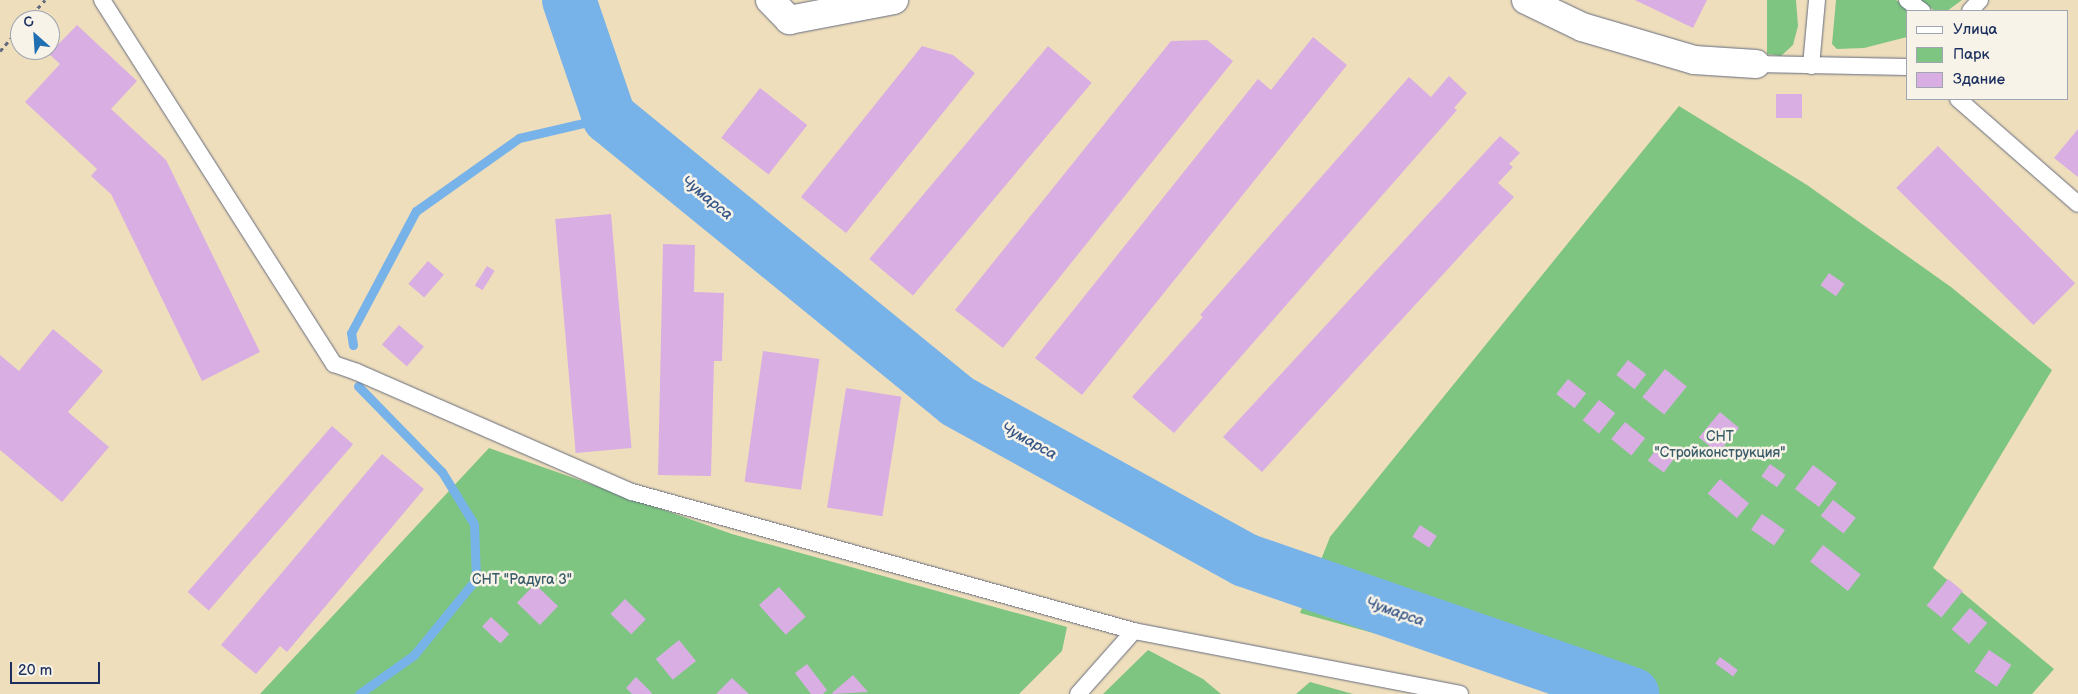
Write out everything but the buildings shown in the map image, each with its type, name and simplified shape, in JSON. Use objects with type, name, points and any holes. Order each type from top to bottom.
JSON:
[{"type":"street","points":[[770,0],[789,20],[894,0]]},
{"type":"street","points":[[1526,0],[1582,27],[1694,60],[1756,64]]},
{"type":"lane","points":[[102,0],[334,364],[357,372],[632,492],[1134,631],[1460,694]]},
{"type":"lane","points":[[1811,66],[1817,0]]},
{"type":"lane","points":[[1907,0],[1921,10]]},
{"type":"lane","points":[[1971,10],[1980,0]]},
{"type":"lane","points":[[1756,64],[1906,67]]},
{"type":"lane","points":[[1959,100],[2078,204]]},
{"type":"lane","points":[[1078,694],[1134,631]]},
{"type":"path","points":[[36,10],[44,0]]},
{"type":"path","points":[[0,51],[10,40]]},
{"type":"green space","points":[[1767,0],[1796,0],[1798,26],[1793,45],[1781,56],[1767,54]]},
{"type":"green space","points":[[1836,0],[1896,0],[1911,10],[1906,10],[1906,37],[1864,48],[1837,49],[1832,44]]},
{"type":"green space","points":[[1920,0],[1962,0],[1948,10],[1934,10]]},
{"type":"green space","name":"СНТ \"Стройконструкция\"","points":[[1679,106],[1807,185],[1951,287],[2052,370],[1933,568],[2054,669],[2032,694],[1596,694],[1300,613],[1330,537]]},
{"type":"green space","name":"СНТ \"Радуга 3\"","points":[[489,448],[732,534],[1067,627],[1062,651],[1019,694],[260,694]]},
{"type":"green space","points":[[1148,650],[1203,679],[1221,694],[1103,694]]},
{"type":"green space","points":[[1310,682],[1353,694],[1296,694]]},
{"type":"waterway","name":"Чумарса","points":[[569,0],[609,117],[957,401],[1245,560],[1632,694]]},
{"type":"waterway","points":[[353,345],[351,333],[416,211],[519,138],[609,117]]},
{"type":"waterway","points":[[358,386],[442,472],[474,524],[476,579],[414,655],[359,694]]}]
